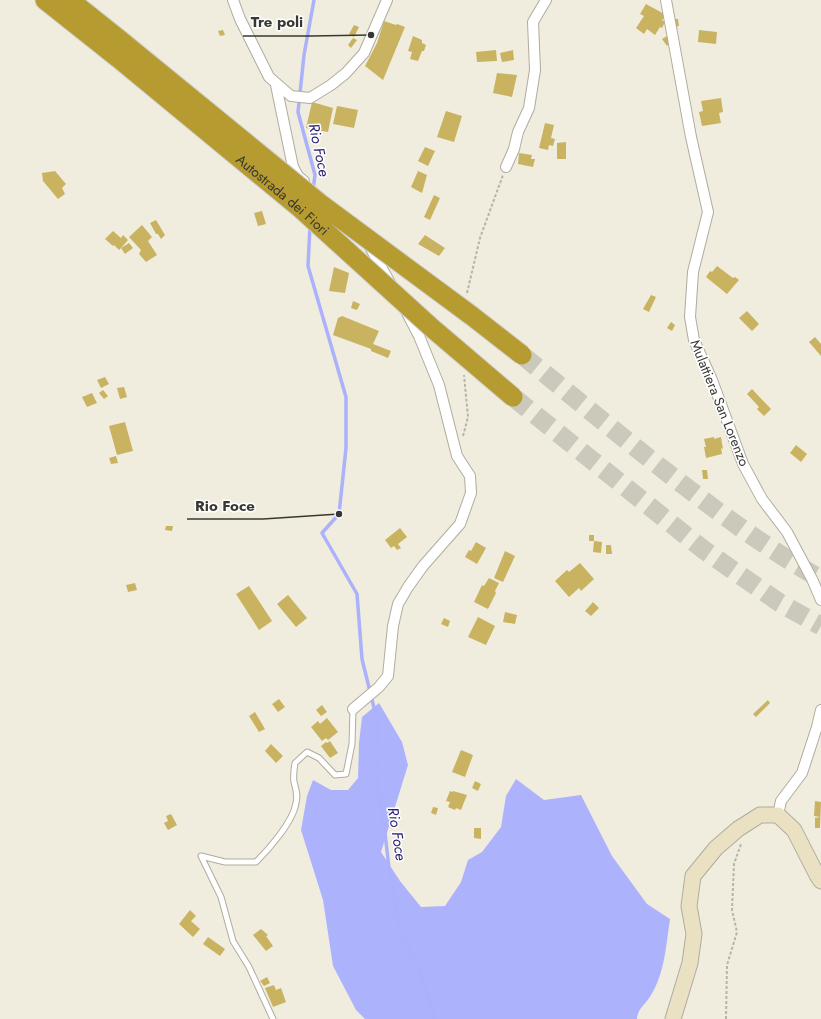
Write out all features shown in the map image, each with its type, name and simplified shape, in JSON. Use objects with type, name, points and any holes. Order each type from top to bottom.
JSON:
[{"type":"highway","name":"Autostrada dei Fiori","points":[[45,0],[121,51],[322,205],[522,355]]},
{"type":"highway","name":"Autostrada dei Fiori","points":[[70,0],[121,51],[513,397]]},
{"type":"main road","points":[[673,1019],[691,956],[694,934],[689,906],[693,876],[716,848],[738,829],[760,815],[778,815],[794,830],[821,880]]},
{"type":"street","points":[[233,0],[240,19],[269,77],[276,85],[290,96],[310,98],[331,85],[346,73],[364,53],[388,0]]},
{"type":"street","points":[[506,167],[514,149],[518,132],[530,108],[535,70],[533,22],[546,0]]},
{"type":"street","name":"Mulattiera San Lorenzo","points":[[666,0],[691,137],[708,212],[693,272],[690,317],[694,340],[712,380],[743,464],[762,499],[787,532],[812,579],[821,600]]},
{"type":"street","points":[[276,85],[293,167],[298,176],[343,209],[368,242],[419,336],[439,385],[457,456],[470,476],[471,493],[460,524],[423,566],[398,604],[393,626],[388,676],[379,687],[353,709]]},
{"type":"street","points":[[778,815],[781,801],[802,773],[821,710]]},
{"type":"lane","points":[[273,1019],[249,967],[233,941],[221,897],[201,856],[225,862],[256,862],[278,837],[288,822],[296,804],[297,791],[294,780],[295,763],[308,752],[319,758],[335,775],[346,774],[352,744],[353,709]]},
{"type":"path","points":[[726,1019],[727,965],[737,932],[732,910],[734,864],[741,843]]},
{"type":"shaded area","points":[[379,703],[402,742],[408,765],[381,852],[400,881],[421,907],[445,906],[461,882],[468,860],[482,852],[501,827],[506,796],[516,779],[544,800],[581,795],[612,856],[647,904],[670,919],[662,968],[656,986],[640,1009],[637,1019],[365,1019],[356,1010],[333,966],[323,900],[301,830],[307,796],[313,780],[331,790],[348,790],[358,778],[359,743],[362,717]]},
{"type":"building","points":[[646,4],[666,15],[662,20],[665,22],[662,28],[660,27],[655,35],[647,29],[644,34],[636,28],[644,16],[640,14]]},
{"type":"building","points":[[673,19],[678,19],[679,26],[673,27]]},
{"type":"building","points":[[384,21],[405,27],[383,80],[365,66],[377,43]]},
{"type":"building","points":[[354,25],[359,27],[354,37],[349,34]]},
{"type":"building","points":[[223,30],[225,35],[220,36],[218,31]]},
{"type":"building","points":[[699,30],[717,32],[716,44],[698,42]]},
{"type":"building","points":[[413,36],[422,40],[422,43],[426,45],[418,61],[410,59],[412,52],[408,51]]},
{"type":"building","points":[[667,36],[671,41],[667,46],[662,39]]},
{"type":"building","points":[[353,38],[357,40],[351,48],[348,45]]},
{"type":"building","points":[[496,50],[497,61],[477,62],[476,52]]},
{"type":"building","points":[[513,50],[514,60],[502,62],[500,53]]},
{"type":"building","points":[[497,73],[517,75],[512,97],[493,93]]},
{"type":"building","points":[[721,98],[723,112],[719,113],[721,123],[702,126],[699,112],[703,111],[701,101]]},
{"type":"building","points":[[312,102],[333,108],[328,132],[306,128]]},
{"type":"building","points":[[337,106],[358,110],[354,128],[333,124]]},
{"type":"building","points":[[446,111],[462,116],[454,142],[437,137]]},
{"type":"building","points":[[545,123],[554,125],[551,138],[555,139],[553,146],[549,145],[548,150],[539,148]]},
{"type":"building","points":[[566,142],[566,159],[557,159],[557,143]]},
{"type":"building","points":[[425,147],[435,151],[428,166],[418,161]]},
{"type":"building","points":[[519,153],[532,155],[531,159],[535,159],[533,167],[518,164]]},
{"type":"building","points":[[55,171],[66,184],[62,188],[65,194],[58,199],[43,181],[42,173]]},
{"type":"building","points":[[418,171],[427,175],[422,193],[411,187]]},
{"type":"building","points":[[434,195],[440,198],[430,220],[424,217]]},
{"type":"building","points":[[262,211],[266,224],[258,226],[254,213]]},
{"type":"building","points":[[156,220],[165,235],[161,239],[158,234],[156,234],[150,223]]},
{"type":"building","points":[[142,225],[152,237],[148,241],[157,255],[146,262],[139,254],[141,250],[129,237]]},
{"type":"building","points":[[113,231],[121,238],[123,235],[128,240],[119,250],[105,239]]},
{"type":"building","points":[[425,235],[445,248],[439,256],[418,244]]},
{"type":"building","points":[[129,243],[133,248],[125,254],[121,248]]},
{"type":"building","points":[[717,266],[733,278],[735,277],[739,280],[727,294],[706,277],[710,271],[712,272]]},
{"type":"building","points":[[334,267],[349,273],[345,293],[329,291]]},
{"type":"building","points":[[651,295],[656,297],[649,312],[643,309]]},
{"type":"building","points":[[353,301],[360,304],[357,310],[351,308]]},
{"type":"building","points":[[747,311],[759,324],[752,331],[739,318]]},
{"type":"building","points":[[342,316],[379,331],[373,344],[391,351],[388,358],[371,351],[371,349],[333,335],[338,318]]},
{"type":"building","points":[[671,322],[675,325],[672,331],[667,328]]},
{"type":"building","points":[[815,337],[821,344],[821,356],[809,342]]},
{"type":"building","points":[[105,377],[109,384],[101,388],[97,380]]},
{"type":"building","points":[[124,387],[127,397],[120,399],[117,388]]},
{"type":"building","points":[[752,389],[771,409],[764,416],[757,409],[759,407],[747,394]]},
{"type":"building","points":[[103,390],[108,396],[104,399],[99,393]]},
{"type":"building","points":[[92,393],[97,403],[87,407],[82,397]]},
{"type":"building","points":[[125,422],[133,451],[117,455],[109,426]]},
{"type":"building","points":[[714,437],[714,439],[721,437],[723,449],[721,448],[722,454],[706,458],[704,439]]},
{"type":"building","points":[[796,445],[807,454],[801,462],[790,453]]},
{"type":"building","points":[[116,456],[118,463],[111,464],[109,458]]},
{"type":"building","points":[[702,470],[707,470],[708,479],[703,479]]},
{"type":"building","points":[[166,526],[173,526],[172,531],[165,530]]},
{"type":"building","points":[[400,528],[407,537],[398,544],[401,548],[397,550],[394,546],[391,548],[385,540]]},
{"type":"building","points":[[589,535],[594,535],[594,541],[589,541]]},
{"type":"building","points":[[594,541],[602,542],[601,553],[593,552]]},
{"type":"building","points":[[476,542],[486,548],[477,564],[465,557],[469,550],[471,551]]},
{"type":"building","points":[[606,545],[611,545],[612,554],[606,554]]},
{"type":"building","points":[[505,551],[515,556],[503,582],[494,578]]},
{"type":"building","points":[[580,563],[594,579],[581,591],[579,588],[569,597],[555,581],[567,570],[569,572]]},
{"type":"building","points":[[489,578],[499,583],[488,609],[474,602],[482,585],[484,586]]},
{"type":"building","points":[[135,583],[137,590],[128,592],[126,585]]},
{"type":"building","points":[[249,586],[272,621],[259,630],[236,594]]},
{"type":"building","points":[[288,595],[307,618],[296,627],[277,604]]},
{"type":"building","points":[[593,602],[599,608],[591,616],[585,611]]},
{"type":"building","points":[[505,612],[517,615],[515,624],[503,622]]},
{"type":"building","points":[[478,617],[495,626],[486,645],[468,637]]},
{"type":"building","points":[[444,618],[450,621],[448,627],[441,624]]},
{"type":"building","points":[[279,699],[285,707],[278,712],[272,704]]},
{"type":"building","points":[[768,700],[770,703],[756,717],[753,714]]},
{"type":"building","points":[[322,705],[327,712],[321,716],[316,710]]},
{"type":"building","points":[[255,712],[265,729],[259,732],[249,716]]},
{"type":"building","points":[[327,718],[338,732],[328,740],[326,738],[322,741],[311,727],[318,721],[320,724]]},
{"type":"building","points":[[330,741],[338,753],[330,758],[321,746]]},
{"type":"building","points":[[271,744],[283,756],[276,763],[265,751]]},
{"type":"building","points":[[461,750],[473,755],[465,777],[452,772]]},
{"type":"building","points":[[475,781],[481,784],[478,791],[472,788]]},
{"type":"building","points":[[450,791],[467,795],[461,810],[456,808],[455,810],[448,807],[450,802],[446,801]]},
{"type":"building","points":[[815,801],[821,802],[820,828],[815,828],[815,818],[820,817],[814,816]]},
{"type":"building","points":[[433,807],[438,808],[436,815],[431,813]]},
{"type":"building","points":[[171,814],[177,825],[168,830],[164,823],[168,821],[166,816]]},
{"type":"building","points":[[474,828],[481,828],[481,839],[474,838]]},
{"type":"building","points":[[190,910],[196,916],[191,921],[200,929],[193,937],[179,924]]},
{"type":"building","points":[[261,929],[268,935],[266,936],[273,946],[266,951],[253,935]]},
{"type":"building","points":[[208,937],[225,949],[220,956],[203,944]]},
{"type":"building","points":[[267,977],[270,983],[264,986],[260,981]]},
{"type":"building","points":[[274,985],[276,990],[281,988],[286,1002],[273,1007],[265,988]]},
{"type":"waterway","name":"Rio Foce","points":[[313,190],[315,175],[298,112],[304,55],[314,0]]},
{"type":"waterway","name":"Rio Foce","points":[[310,226],[308,266],[346,397],[346,448],[339,514],[322,533],[357,594],[362,659],[377,720],[377,788],[383,816],[389,868],[400,929],[416,962],[435,1019]]},
{"type":"tunnel","points":[[522,355],[632,445],[743,530],[821,579]]},
{"type":"tunnel","points":[[513,397],[704,550],[780,603],[821,626]]},
{"type":"place","name":"Tre poli","points":[[371,35]]},
{"type":"place","name":"Rio Foce","points":[[339,514]]}]
